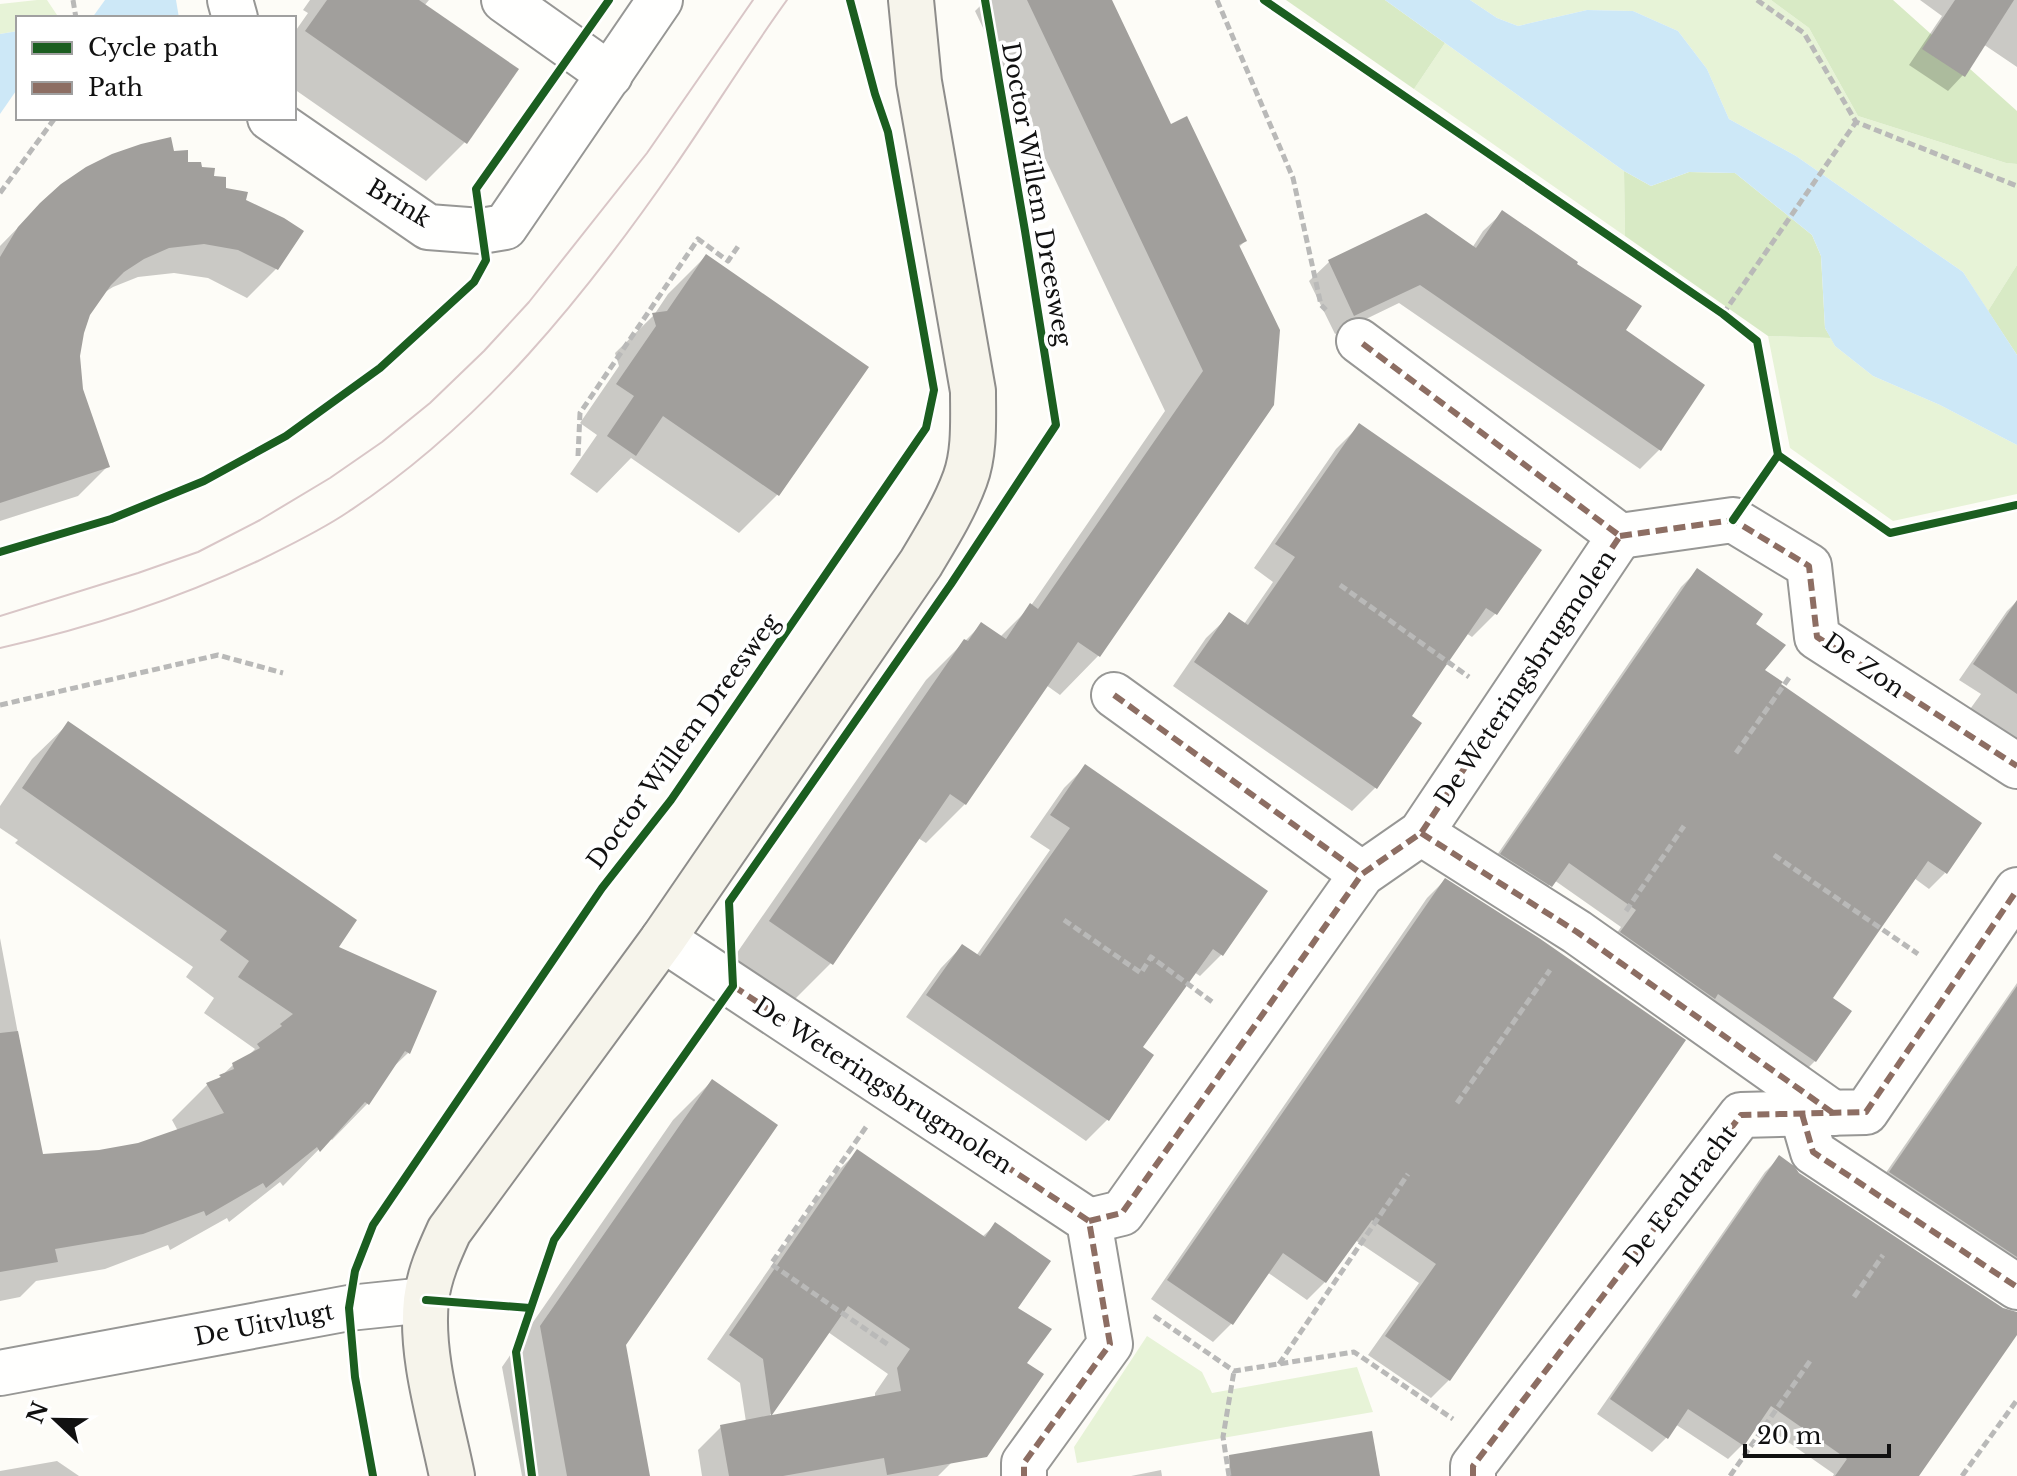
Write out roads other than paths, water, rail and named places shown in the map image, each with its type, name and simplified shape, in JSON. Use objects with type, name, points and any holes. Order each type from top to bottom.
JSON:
[{"type":"street","points":[[504,0],[610,75]]},
{"type":"street","name":"Brink","points":[[273,120],[428,227],[481,231],[505,227],[660,0]]},
{"type":"street","points":[[452,1476],[426,1349],[426,1300],[435,1263],[449,1231],[663,939],[921,563],[946,521],[966,477],[972,442],[973,391],[919,82],[911,0]]},
{"type":"street","name":"De Weteringsbrugmolen","points":[[663,939],[1089,1221],[1122,1213],[1362,874],[1421,833],[1620,536],[1359,341]]},
{"type":"street","name":"De Zon","points":[[1620,536],[1733,520],[1809,566],[1817,637],[2017,766]]},
{"type":"street","points":[[1114,695],[1362,874]]},
{"type":"street","points":[[1421,833],[1588,941],[1818,1114],[1813,1152],[2017,1287]]},
{"type":"street","name":"De Eendracht","points":[[1481,1460],[1741,1115],[1866,1112],[2017,890]]},
{"type":"street","points":[[1024,1476],[1024,1463],[1110,1344],[1089,1221]]},
{"type":"street","name":"De Uitvlugt","points":[[0,1373],[349,1308],[426,1300]]},
{"type":"water","points":[[105,0],[176,0],[179,16],[93,16]]},
{"type":"water","points":[[1385,0],[1470,0],[1497,18],[1518,26],[1587,10],[1633,11],[1678,31],[1707,69],[1729,119],[1796,156],[1963,272],[2017,355],[2017,445],[1940,405],[1873,376],[1835,346],[1825,328],[1821,256],[1812,235],[1735,173],[1689,172],[1651,186],[1624,171]]},
{"type":"water","points":[[16,31],[16,91],[0,114],[0,34]]},
{"type":"tram line","points":[[0,616],[198,552],[260,520],[330,478],[430,403],[529,302],[647,153],[753,0]]},
{"type":"tram line","points":[[0,648],[131,612],[227,575],[326,526],[397,477],[487,398],[528,355],[605,263],[787,0]]}]
